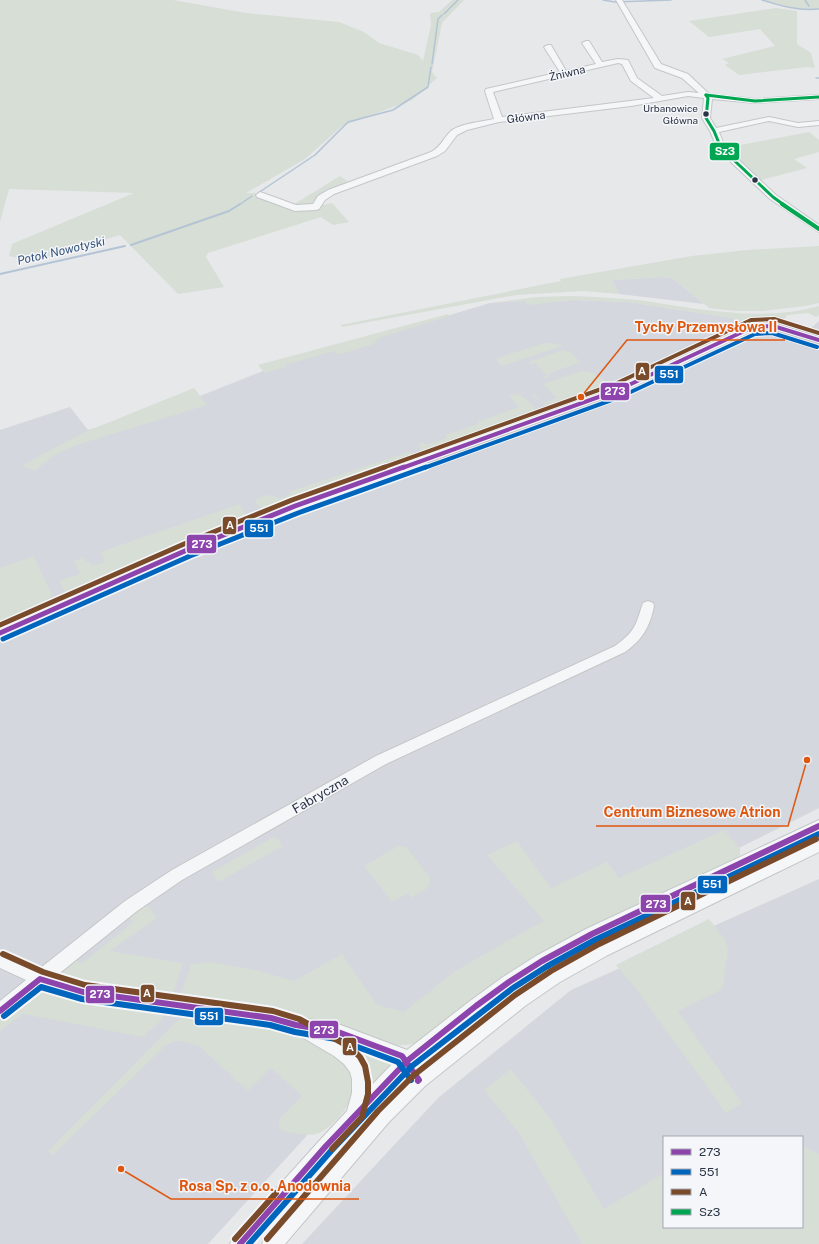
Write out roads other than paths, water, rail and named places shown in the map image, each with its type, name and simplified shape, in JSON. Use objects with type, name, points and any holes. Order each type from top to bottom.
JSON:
[{"type":"street","points":[[620,2],[658,66],[685,76],[706,95],[708,98],[706,116],[721,148],[773,197],[819,229]]},
{"type":"street","points":[[586,43],[600,65]]},
{"type":"street","points":[[548,46],[564,73]]},
{"type":"street","name":"Żniwna","points":[[499,120],[489,91],[618,61],[625,62],[634,79],[660,98]]},
{"type":"street","name":"Główna","points":[[260,195],[295,208],[316,207],[321,198],[331,192],[434,154],[442,149],[454,133],[464,128],[499,120],[631,104],[688,94],[755,101],[819,97]]},
{"type":"street","points":[[755,101],[764,110],[769,119]]},
{"type":"street","points":[[714,131],[769,119],[798,124],[819,123]]},
{"type":"street","points":[[0,632],[187,550],[295,506],[618,390],[753,327],[778,327],[819,340]]},
{"type":"street","name":"Fabryczna","points":[[0,1011],[131,906],[177,875],[381,760],[620,649],[632,641],[640,632],[648,606]]},
{"type":"street","points":[[240,1244],[355,1114],[408,1061],[476,1006],[509,982],[542,961],[592,934],[819,826]]},
{"type":"street","points":[[272,1244],[383,1116],[420,1080],[520,1000],[554,977],[602,950],[819,845]]},
{"type":"street","points":[[0,960],[40,979],[83,992],[271,1018],[296,1025],[338,1032],[396,1053],[408,1061],[420,1080]]},
{"type":"street","points":[[296,1025],[347,1053],[354,1061],[358,1069],[361,1084],[361,1094],[355,1114]]},
{"type":"waterway","points":[[444,14],[458,0]]},
{"type":"waterway","points":[[603,0],[615,2],[671,0]]},
{"type":"waterway","points":[[762,0],[790,8],[819,9]]},
{"type":"waterway","points":[[805,0],[809,6]]},
{"type":"waterway","points":[[432,64],[438,19],[442,15]]},
{"type":"waterway","points":[[258,193],[315,155],[348,122],[393,110],[428,87],[431,67]]},
{"type":"waterway","points":[[239,205],[252,196]]},
{"type":"waterway","points":[[131,245],[229,211],[240,204]]},
{"type":"waterway","name":"Potok Nowotyski","points":[[0,274],[125,246]]},
{"type":"place","name":"Urbanowice Główna","points":[[706,114]]},
{"type":"place","name":"Tychy Przemysłowa II","points":[[581,397]]},
{"type":"place","name":"Centrum Biznesowe Atrion","points":[[807,760]]},
{"type":"place","name":"Rosa Sp. z o.o. Anodownia","points":[[121,1169]]}]
